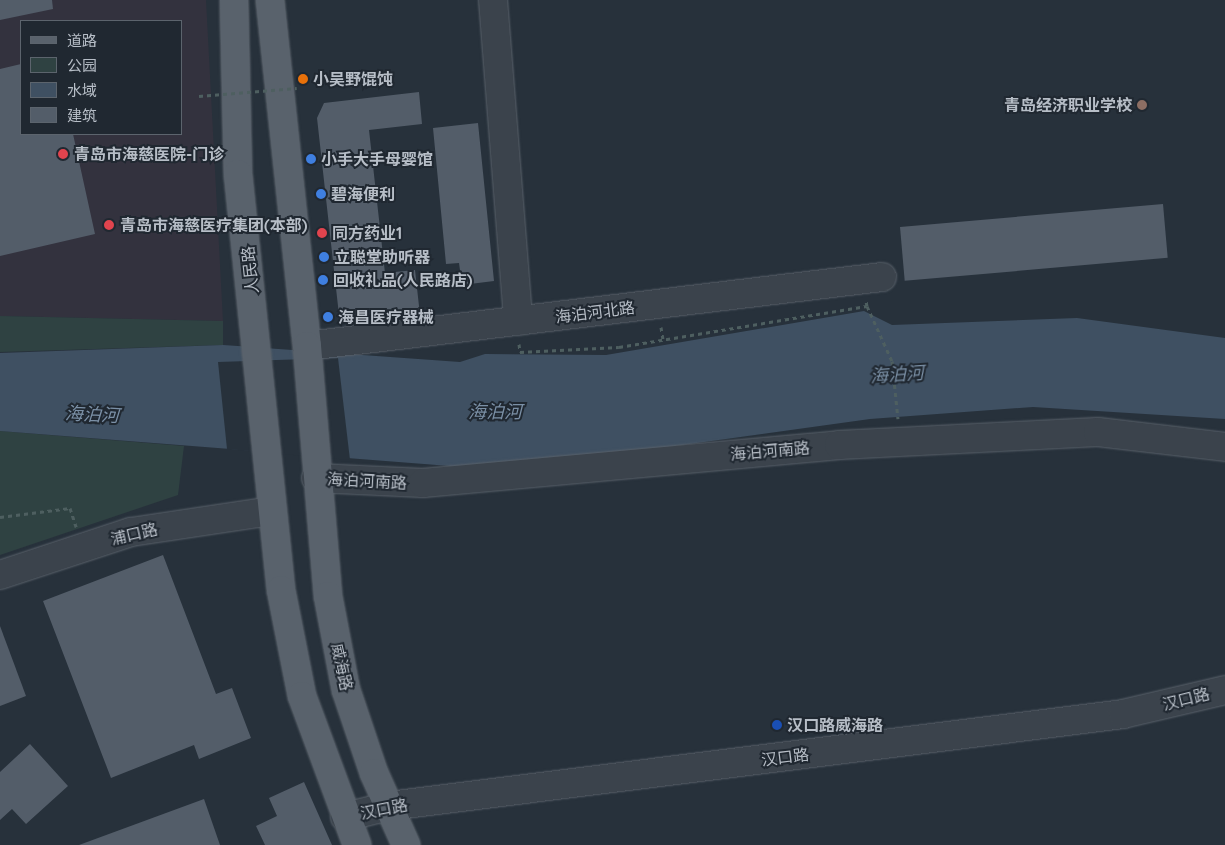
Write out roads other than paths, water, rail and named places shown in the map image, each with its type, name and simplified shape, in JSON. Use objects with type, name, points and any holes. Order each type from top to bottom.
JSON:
[{"type":"main road","name":"人民路","points":[[234,0],[238,174],[258,343],[272,511]]},
{"type":"main road","points":[[270,0],[307,346],[316,478]]},
{"type":"main road","name":"威海路","points":[[316,478],[328,596],[346,690],[389,806],[406,845]]},
{"type":"main road","points":[[272,511],[302,696],[344,817],[357,845]]},
{"type":"street","points":[[492,0],[518,321]]},
{"type":"street","name":"海泊河北路","points":[[307,346],[874,278]]},
{"type":"street","name":"海泊河南路","points":[[316,478],[423,483],[840,444],[1098,432],[1225,447]]},
{"type":"street","name":"浦口路","points":[[0,575],[131,532],[272,511]]},
{"type":"street","name":"汉口路","points":[[344,817],[389,806],[1123,714],[1225,690]]},
{"type":"water","name":"海泊河","points":[[864,311],[892,325],[1077,318],[1225,338],[1225,419],[1033,407],[870,419],[501,470],[0,431],[0,353],[223,345],[460,362],[485,354],[606,355]]},
{"type":"place","name":"小吴野馄饨","points":[[303,79]]},
{"type":"place","name":"青岛经济职业学校","points":[[1142,105]]},
{"type":"place","name":"青岛市海慈医院-门诊","points":[[63,154]]},
{"type":"place","name":"小手大手母婴馆","points":[[311,159]]},
{"type":"place","name":"碧海便利","points":[[321,194]]},
{"type":"place","name":"青岛市海慈医疗集团(本部)","points":[[109,225]]},
{"type":"place","name":"同方药业1","points":[[322,233]]},
{"type":"place","name":"立聪堂助听器","points":[[324,257]]},
{"type":"place","name":"回收礼品(人民路店)","points":[[323,280]]},
{"type":"place","name":"海昌医疗器械","points":[[328,317]]},
{"type":"place","name":"汉口路威海路","points":[[777,725]]}]
